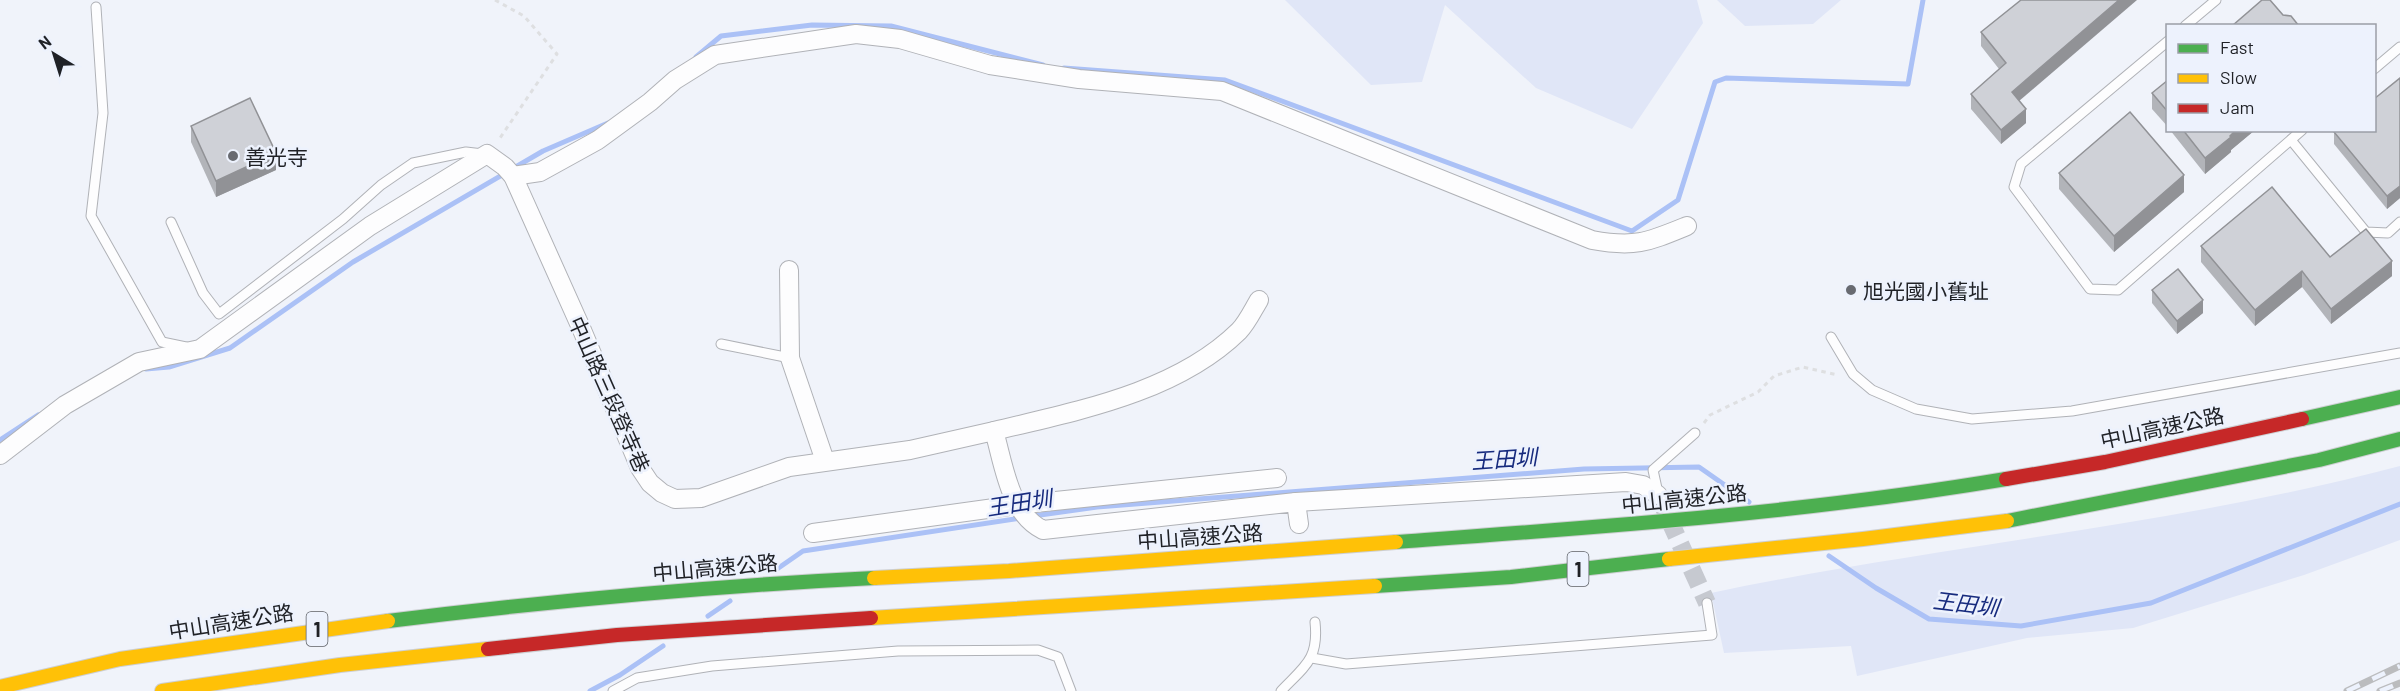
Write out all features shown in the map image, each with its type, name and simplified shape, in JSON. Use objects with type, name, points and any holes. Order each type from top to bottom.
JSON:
[{"type":"highway","name":"中山高速公路","points":[[0,687],[120,659],[318,629],[638,594],[709,590],[784,582],[1009,571],[1693,520],[1935,491],[2105,462],[2400,397]]},
{"type":"highway","name":"1","points":[[162,691],[340,664],[617,635],[1511,577],[1863,539],[2008,521],[2319,460],[2400,439]]},
{"type":"street","points":[[0,455],[65,405],[139,362],[200,349],[370,226],[487,154],[509,171],[540,172],[598,140],[650,102],[675,80],[715,55],[856,34],[900,39],[990,65],[1079,80],[1222,91],[1592,240],[1614,244],[1636,244],[1687,226]]},
{"type":"street","name":"中山路三段登寺巷","points":[[509,171],[582,330],[640,468],[650,483],[662,493],[675,499],[700,498],[789,467],[910,450],[1107,404],[1166,380],[1209,354],[1240,330],[1259,300]]},
{"type":"street","points":[[789,270],[790,358],[825,461]]},
{"type":"street","points":[[994,430],[1016,505],[1031,524],[1043,530],[1296,502],[1626,482],[1642,485],[1658,495]]},
{"type":"street","points":[[813,533],[1016,505],[1277,478]]},
{"type":"street","points":[[1296,502],[1299,524]]},
{"type":"lane","points":[[2188,24],[2216,0]]},
{"type":"lane","points":[[96,7],[103,113],[91,216],[162,342],[200,349]]},
{"type":"lane","points":[[2166,43],[2021,164],[2014,187],[2090,289],[2118,290],[2300,132]]},
{"type":"lane","points":[[2376,67],[2400,47]]},
{"type":"lane","points":[[2291,140],[2366,232],[2388,233],[2400,222]]},
{"type":"lane","points":[[171,222],[203,293],[219,314],[343,219],[381,185],[413,163],[466,152],[487,154]]},
{"type":"lane","points":[[1831,337],[1852,374],[1872,390],[1916,410],[1972,419],[2072,411],[2400,353]]},
{"type":"lane","points":[[721,344],[790,358]]},
{"type":"lane","points":[[1658,495],[1653,470],[1695,434]]},
{"type":"lane","points":[[1312,658],[1346,664],[1712,635],[1707,603]]},
{"type":"lane","points":[[1281,691],[1312,658],[1317,637],[1315,622]]},
{"type":"lane","points":[[613,691],[637,678],[712,666],[898,651],[1038,650],[1058,657],[1071,691]]},
{"type":"path","points":[[487,154],[509,127],[557,54],[524,16],[495,0]]},
{"type":"path","points":[[1695,434],[1710,415],[1758,392],[1774,376],[1803,367],[1842,376]]},
{"type":"shaded area","points":[[1285,0],[1697,0],[1703,23],[1632,129],[1536,88],[1445,5],[1422,82],[1371,85]]},
{"type":"shaded area","points":[[1717,0],[1841,0],[1813,24],[1745,26]]},
{"type":"shaded area","points":[[2400,466],[2400,540],[2304,575],[2133,628],[2027,638],[1857,676],[1851,646],[1724,653],[1711,593],[1883,561],[2143,520],[2315,487]]},
{"type":"building","points":[[2021,0],[2119,0],[2012,92],[2026,109],[2001,130],[1971,94],[2006,63],[1981,32]]},
{"type":"building","points":[[2262,0],[2270,0],[2283,15],[2291,16],[2297,24],[2234,24]]},
{"type":"building","points":[[2400,78],[2400,186],[2387,196],[2334,132],[2376,132],[2376,97]]},
{"type":"building","points":[[2166,82],[2166,110],[2152,93]]},
{"type":"building","name":"善光寺","points":[[250,98],[276,153],[216,181],[191,126]]},
{"type":"building","points":[[2130,112],[2184,175],[2114,236],[2059,173]]},
{"type":"building","points":[[2185,132],[2234,132],[2231,137],[2205,158]]},
{"type":"building","points":[[2272,187],[2330,257],[2366,229],[2392,261],[2331,309],[2302,271],[2255,310],[2201,246]]},
{"type":"building","points":[[2178,269],[2203,300],[2177,321],[2152,290]]},
{"type":"waterway","points":[[1064,68],[1225,80],[1632,231],[1678,200],[1715,82],[1726,78],[1908,84],[1923,0]]},
{"type":"waterway","points":[[696,57],[721,36],[812,25],[891,26],[1043,65]]},
{"type":"waterway","points":[[146,369],[169,367],[230,348],[353,262],[543,151],[608,123]]},
{"type":"waterway","points":[[0,440],[38,415]]},
{"type":"waterway","name":"王田圳","points":[[1033,516],[1097,507],[1584,469],[1699,467],[1749,502]]},
{"type":"waterway","name":"王田圳","points":[[1829,556],[1876,588],[1929,619],[2021,626],[2151,603],[2400,504]]},
{"type":"waterway","name":"王田圳","points":[[777,569],[803,551],[1021,518]]},
{"type":"waterway","name":"王田圳","points":[[708,616],[730,601]]},
{"type":"waterway","name":"王田圳","points":[[590,691],[620,675],[663,646]]},
{"type":"tunnel","points":[[1658,495],[1707,603]]},
{"type":"railway","points":[[2347,691],[2400,666]]},
{"type":"railway","points":[[2380,691],[2400,683]]},
{"type":"traffic: fast","points":[[2302,419],[2400,397]]},
{"type":"traffic: fast","points":[[2007,521],[2319,460],[2400,439]]},
{"type":"traffic: fast","points":[[1396,542],[1778,510],[2006,479]]},
{"type":"traffic: fast","points":[[1375,586],[1511,577],[1669,559]]},
{"type":"traffic: fast","points":[[388,621],[631,595],[874,578]]},
{"type":"traffic: slow","points":[[1669,559],[2007,521]]},
{"type":"traffic: slow","points":[[874,578],[1009,571],[1396,542]]},
{"type":"traffic: slow","points":[[871,618],[1375,586]]},
{"type":"traffic: slow","points":[[0,687],[120,659],[388,621]]},
{"type":"traffic: slow","points":[[162,691],[340,665],[488,649]]},
{"type":"traffic: jam","points":[[2006,479],[2105,462],[2302,419]]},
{"type":"traffic: jam","points":[[488,649],[617,635],[871,618]]},
{"type":"place","name":"善光寺","points":[[233,156]]},
{"type":"place","name":"旭光國小舊址","points":[[1851,290]]}]
